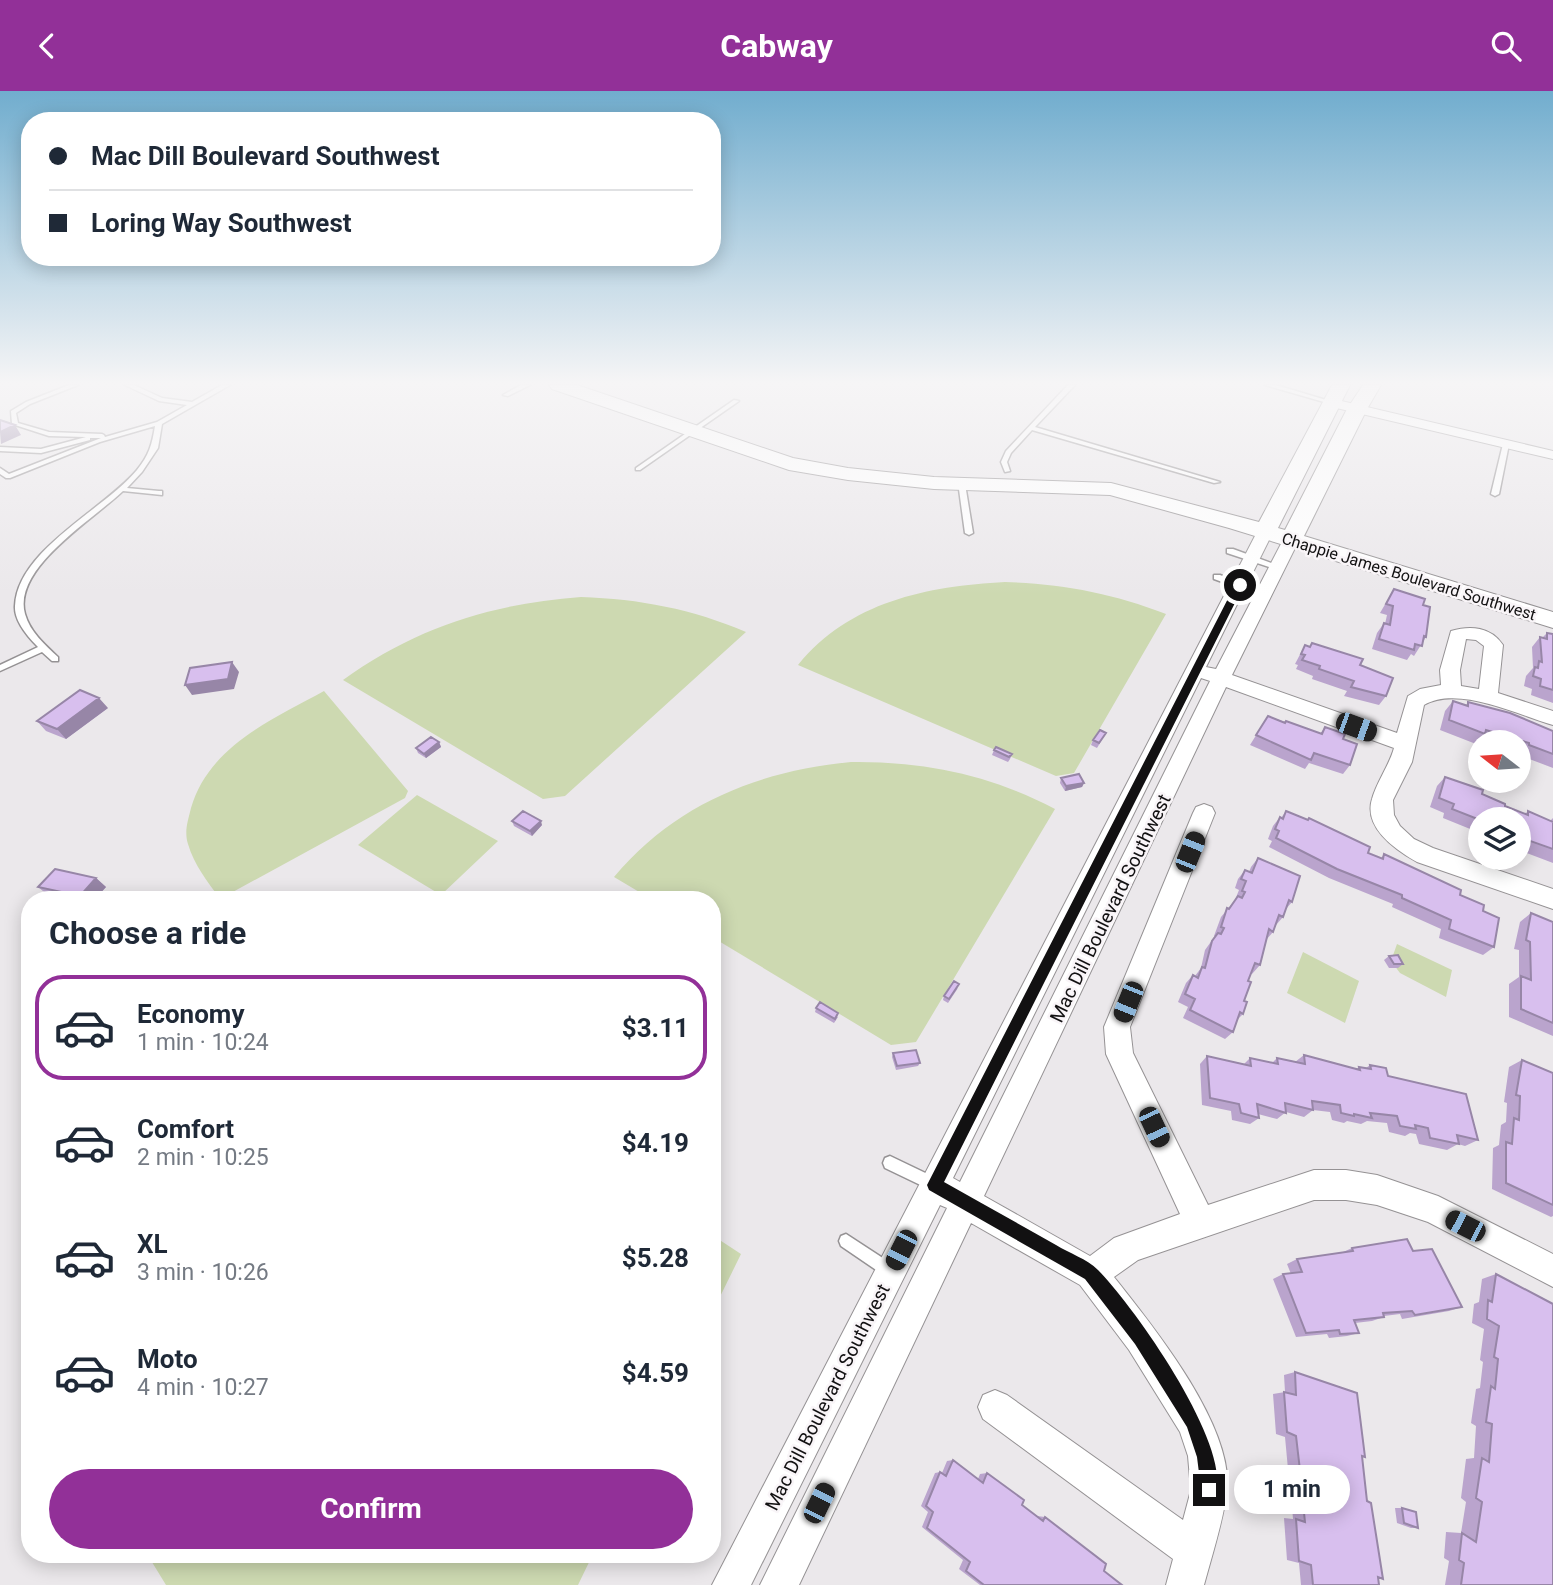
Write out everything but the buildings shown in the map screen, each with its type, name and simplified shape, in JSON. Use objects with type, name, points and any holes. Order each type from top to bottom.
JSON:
[{"type":"street","points":[[765,455],[789,464],[882,478],[961,484],[1111,489],[1282,530]]},
{"type":"street","points":[[803,455],[902,468],[1078,475],[1124,481],[1177,492],[1282,530]]},
{"type":"street","name":"Mac Dill Boulevard Southwest","points":[[1282,530],[1312,455]]},
{"type":"street","name":"Mac Dill Boulevard Southwest","points":[[779,1585],[966,1204],[1209,674],[1240,585],[1254,558],[1282,530],[1328,455]]},
{"type":"street","name":"Chappie James Boulevard Southwest","points":[[1282,530],[1553,604]]},
{"type":"street","name":"Chappie James Boulevard Southwest","points":[[1282,530],[1553,620]]},
{"type":"street","points":[[1451,691],[1450,670],[1458,635],[1471,633],[1485,637],[1494,645],[1488,699]]},
{"type":"street","points":[[1209,674],[1405,744]]},
{"type":"street","name":"Mac Dill Boulevard Southwest","points":[[732,1585],[935,1185],[1209,674]]},
{"type":"street","points":[[1553,717],[1451,691],[1426,694],[1415,701],[1396,774],[1382,800],[1383,815],[1391,832],[1406,845],[1425,855],[1553,899]]},
{"type":"street","points":[[1200,1223],[1120,1054],[1117,1027],[1204,813]]},
{"type":"street","points":[[935,1185],[1091,1274],[1141,1338],[1201,1439],[1209,1473],[1209,1490],[1190,1568],[995,1407]]},
{"type":"street","points":[[1091,1274],[1125,1249],[1314,1185],[1359,1186],[1420,1204],[1553,1271]]},
{"type":"lane","points":[[0,470],[8,477],[66,455]]},
{"type":"lane","points":[[55,659],[25,624],[19,607],[28,575],[41,558],[136,475],[150,455]]},
{"type":"lane","points":[[638,469],[659,455]]},
{"type":"lane","points":[[1007,455],[1004,462],[1007,471]]},
{"type":"lane","points":[[1123,455],[1216,482]]},
{"type":"lane","points":[[1495,494],[1504,455]]},
{"type":"lane","points":[[961,484],[969,533]]},
{"type":"lane","points":[[120,489],[159,493]]},
{"type":"lane","points":[[0,668],[44,648]]},
{"type":"lane","points":[[890,1163],[935,1185]]},
{"type":"lane","points":[[846,1241],[890,1272]]},
{"type":"green space","points":[[1005,582],[1087,591],[1126,600],[1166,614],[1074,773],[1056,776],[798,665],[818,644],[841,626],[891,601],[947,588]]},
{"type":"green space","points":[[581,597],[624,600],[665,607],[706,617],[746,632],[565,796],[543,799],[343,680],[399,646],[456,621],[516,605]]},
{"type":"green space","points":[[324,691],[408,791],[405,798],[235,891],[215,891],[198,866],[187,839],[186,830],[191,808],[212,767],[245,737]]},
{"type":"green space","points":[[851,762],[878,762],[930,767],[1006,787],[1055,809],[916,1042],[891,1045],[721,942],[721,891],[638,891],[614,877],[638,851],[664,829],[720,795],[783,773]]},
{"type":"green space","points":[[417,795],[498,841],[445,891],[434,891],[358,845]]},
{"type":"green space","points":[[1397,944],[1452,970],[1446,997],[1400,973],[1391,961]]},
{"type":"green space","points":[[1303,952],[1359,981],[1345,1023],[1287,993]]},
{"type":"green space","points":[[721,1241],[741,1254],[721,1295]]},
{"type":"green space","points":[[153,1563],[589,1563],[578,1585],[166,1585]]},
{"type":"route","points":[[1209,1490],[1206,1457],[1194,1423],[1141,1338],[1091,1274],[935,1185],[1240,585]]}]
